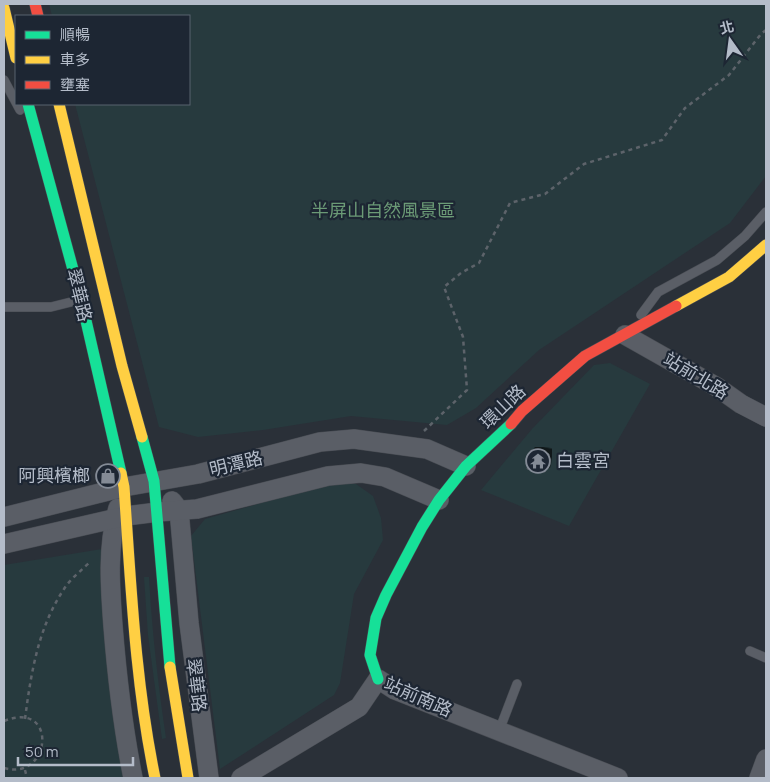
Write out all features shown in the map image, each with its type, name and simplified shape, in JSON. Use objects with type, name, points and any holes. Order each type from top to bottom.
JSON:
[{"type":"main road","points":[[4,8],[15,54]]},
{"type":"main road","name":"翠華路","points":[[28,105],[38,148],[93,296],[122,366],[154,481],[170,670],[188,778]]},
{"type":"main road","name":"翠華路","points":[[59,105],[124,487]]},
{"type":"main road","name":"環山路","points":[[378,679],[370,655],[376,618],[422,527],[439,500],[466,466],[505,430],[522,411],[585,356],[729,277],[766,245]]},
{"type":"main road","name":"翠華路","points":[[121,517],[134,639],[147,736],[155,778]]},
{"type":"street","name":"站前北路","points":[[625,335],[766,417]]},
{"type":"street","name":"明潭路","points":[[4,517],[124,487],[198,474],[320,442],[354,439],[428,449],[466,466]]},
{"type":"street","name":"明潭路","points":[[4,544],[121,517],[179,510],[197,510],[328,476],[361,473],[385,477],[439,500]]},
{"type":"street","name":"翠華路","points":[[154,481],[179,510],[189,623],[209,778]]},
{"type":"street","name":"翠華路","points":[[124,487],[121,517],[109,568],[122,718],[133,778]]},
{"type":"street","name":"站前南路","points":[[242,778],[359,707],[378,679],[395,690],[618,778]]},
{"type":"street","points":[[759,778],[766,759]]},
{"type":"lane","points":[[4,80],[15,102]]},
{"type":"lane","points":[[16,105],[38,148]]},
{"type":"lane","points":[[625,335],[658,292],[717,260],[744,236],[766,212]]},
{"type":"lane","points":[[4,307],[51,306],[93,296]]},
{"type":"lane","points":[[750,651],[766,658]]},
{"type":"lane","points":[[499,731],[517,684]]},
{"type":"path","points":[[424,431],[467,390],[463,337],[444,287],[461,273],[479,263],[510,203],[545,194],[584,164],[662,140],[685,108],[729,76],[760,34],[766,30]]},
{"type":"path","points":[[24,719],[39,640],[64,588],[91,561]]},
{"type":"path","points":[[4,721],[17,718],[32,722],[38,728],[44,744],[43,753],[33,766],[17,772],[4,768]]},
{"type":"path","points":[[25,770],[27,778]]},
{"type":"green space","name":"半屏山自然風景區","points":[[49,4],[766,4],[766,176],[730,223],[539,350],[476,408],[447,425],[351,416],[263,430],[198,437],[159,427],[75,105],[190,105],[190,15],[52,15]]},
{"type":"green space","points":[[610,363],[650,384],[569,526],[481,490],[532,429],[594,365]]},
{"type":"green space","points":[[337,483],[356,484],[373,496],[381,518],[383,540],[354,594],[340,683],[334,695],[220,769],[191,536],[205,519]]},
{"type":"green space","points":[[102,549],[126,778],[4,778],[4,565]]},
{"type":"green space","points":[[144,577],[149,577],[160,698],[166,738],[162,739],[148,635]]},
{"type":"building","name":"白雲宮","points":[[531,450],[549,454],[545,472],[527,469]]},
{"type":"traffic: fast","points":[[28,105],[81,299],[121,473]]},
{"type":"traffic: fast","points":[[378,679],[370,655],[376,618],[386,595],[422,527],[439,500],[466,466],[511,424]]},
{"type":"traffic: fast","points":[[142,437],[154,481],[170,667]]},
{"type":"traffic: slow","points":[[4,8],[15,54]]},
{"type":"traffic: slow","points":[[59,105],[122,366],[142,437]]},
{"type":"traffic: slow","points":[[676,306],[729,277],[766,245]]},
{"type":"traffic: slow","points":[[121,473],[124,487],[138,669],[155,778]]},
{"type":"traffic: slow","points":[[170,667],[188,778]]},
{"type":"traffic: jam","points":[[35,4],[38,15]]},
{"type":"traffic: jam","points":[[511,424],[522,411],[585,356],[676,306]]},
{"type":"place","name":"白雲宮","points":[[538,461]]},
{"type":"place","name":"阿興檳榔","points":[[108,476]]}]
